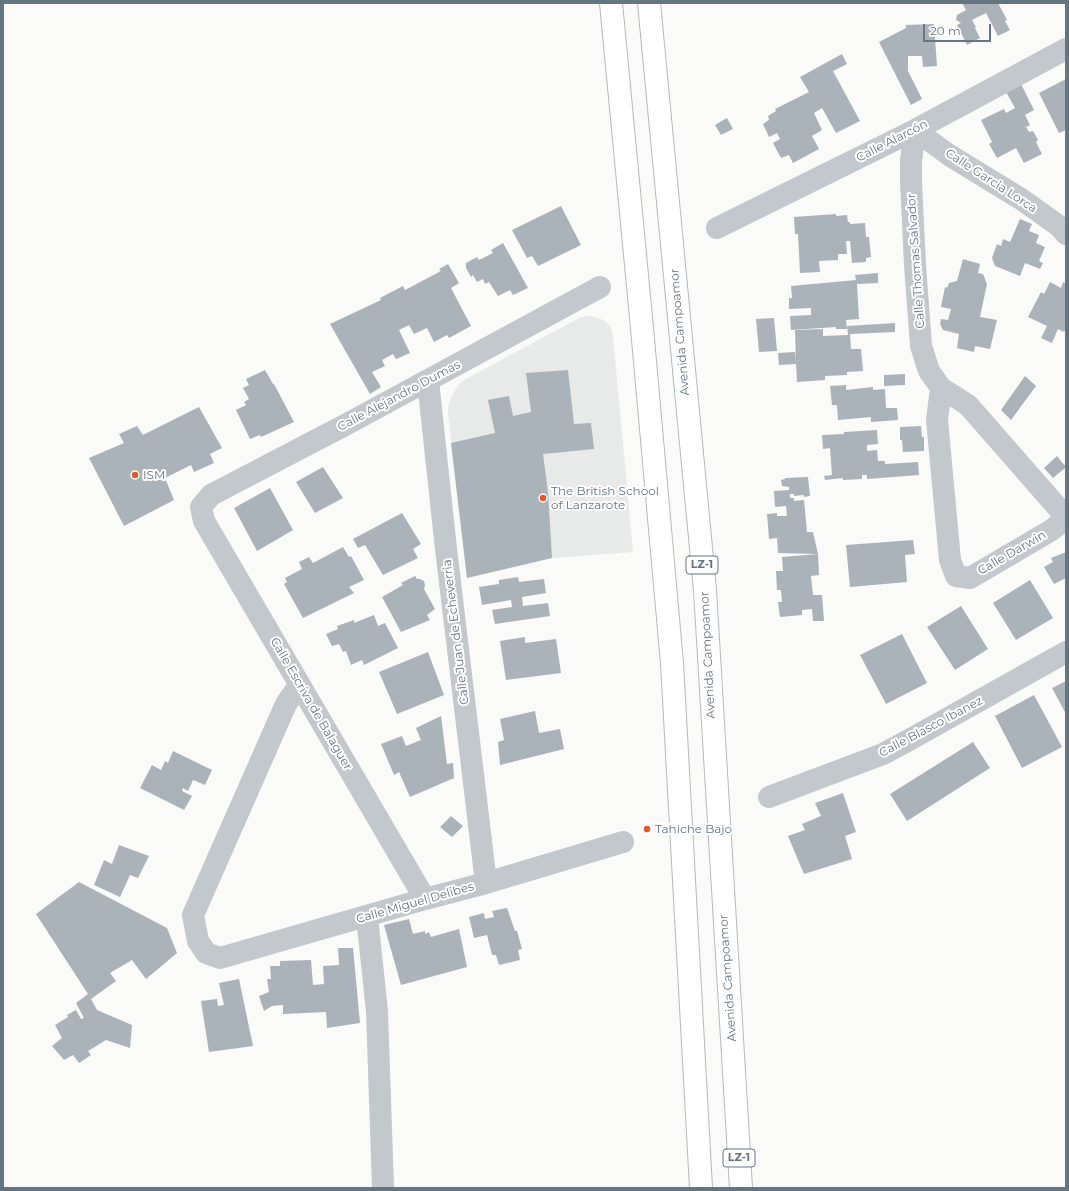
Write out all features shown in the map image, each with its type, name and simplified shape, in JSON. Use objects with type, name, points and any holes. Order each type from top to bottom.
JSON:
[{"type":"highway","points":[[611,3],[671,655],[701,1188]]},
{"type":"highway","name":"Avenida Campoamor","points":[[649,3],[705,590],[741,1188]]},
{"type":"street","name":"Calle Alarcón","points":[[716,228],[916,130],[1066,49]]},
{"type":"street","name":"Calle Garcia Lorca","points":[[916,130],[949,155],[1021,199],[1059,226],[1066,234]]},
{"type":"street","name":"Calle Thomas Salvador","points":[[916,130],[911,161],[915,265],[921,346],[929,372],[941,388],[968,405],[1066,518]]},
{"type":"street","name":"Calle Alejandro Dumas","points":[[202,507],[211,495],[428,381],[600,287]]},
{"type":"street","name":"Calle Juan de Echeverria","points":[[428,381],[446,549],[486,883]]},
{"type":"street","name":"Calle Darwin","points":[[941,388],[937,420],[950,560],[956,576],[970,578],[1050,531],[1066,518]]},
{"type":"street","name":"Calle Escriva de Balaguer","points":[[202,507],[204,521],[425,899]]},
{"type":"street","name":"Calle Blasco Ibanez","points":[[768,797],[883,754],[1066,652]]},
{"type":"street","name":"Calle Miguel Delibes","points":[[299,685],[286,704],[193,915],[198,941],[206,953],[220,958],[486,883],[623,842]]},
{"type":"street","points":[[367,917],[377,1011],[383,1188]]},
{"type":"shaded area","name":"The British School of Lanzarote","points":[[588,316],[603,320],[612,330],[633,552],[552,558],[467,578],[448,414],[450,400],[458,385],[464,380],[581,317]]},
{"type":"building","points":[[962,3],[998,3],[1007,20],[1005,21],[1010,30],[998,36],[986,13],[972,20],[980,38],[967,45],[957,25],[961,23],[956,20],[957,15],[966,10]]},
{"type":"building","points":[[934,24],[937,66],[923,67],[922,56],[908,56],[908,71],[922,99],[911,105],[879,42],[906,28],[906,25]]},
{"type":"building","points":[[842,54],[847,64],[833,71],[860,121],[836,133],[822,108],[814,113],[822,130],[812,136],[819,149],[793,163],[789,155],[781,158],[773,143],[780,139],[777,133],[769,137],[763,124],[769,120],[768,116],[776,111],[775,109],[809,92],[800,77]]},
{"type":"building","points":[[1066,79],[1066,130],[1059,133],[1039,93]]},
{"type":"building","points":[[1021,84],[1034,110],[1025,115],[1030,125],[1026,127],[1029,132],[1033,131],[1038,140],[1036,142],[1042,154],[1024,163],[1016,148],[997,158],[989,144],[992,142],[981,120],[1004,109],[1006,113],[1015,108],[1006,92]]},
{"type":"building","points":[[727,118],[733,129],[721,135],[715,125]]},
{"type":"building","points":[[561,206],[581,245],[538,266],[532,256],[527,258],[512,230]]},
{"type":"building","points":[[836,214],[836,216],[847,215],[848,222],[850,222],[850,224],[865,223],[866,237],[869,237],[871,257],[866,258],[866,262],[852,263],[850,241],[846,241],[847,254],[838,254],[838,260],[819,261],[820,272],[800,273],[798,234],[795,234],[794,217]]},
{"type":"building","points":[[1020,219],[1032,224],[1029,231],[1039,235],[1036,243],[1045,247],[1039,261],[1043,263],[1040,269],[1025,263],[1020,276],[995,266],[992,258],[997,244],[1001,246],[1003,239],[1010,242]]},
{"type":"building","points":[[503,243],[528,288],[513,295],[510,290],[498,296],[489,282],[485,284],[483,279],[477,282],[473,275],[471,277],[466,268],[466,263],[477,257],[479,260],[493,253],[491,250]]},
{"type":"building","points":[[963,259],[980,264],[978,273],[983,274],[987,284],[980,317],[997,320],[990,349],[975,346],[974,352],[957,348],[959,334],[943,330],[940,324],[941,319],[948,320],[951,309],[941,307],[945,287],[947,288],[949,283],[957,281]]},
{"type":"building","points":[[448,264],[459,283],[451,288],[471,326],[449,338],[447,335],[434,342],[427,328],[414,334],[409,325],[399,330],[410,353],[396,359],[393,354],[382,360],[385,366],[372,372],[381,387],[370,394],[330,324],[381,300],[380,298],[403,286],[405,290],[441,271],[439,269]]},
{"type":"building","points":[[878,273],[878,283],[857,284],[859,319],[846,320],[847,329],[836,329],[836,327],[791,330],[790,316],[811,315],[811,308],[789,309],[789,298],[792,298],[791,286],[856,280],[855,275]]},
{"type":"building","points":[[1050,282],[1061,288],[1063,282],[1066,284],[1066,328],[1064,332],[1058,329],[1052,343],[1041,338],[1047,326],[1028,317],[1041,292],[1044,294]]},
{"type":"building","points":[[774,318],[777,351],[759,352],[756,319]]},
{"type":"building","points":[[895,323],[895,332],[850,334],[851,349],[861,349],[863,371],[847,372],[847,375],[825,376],[825,380],[797,382],[796,364],[779,365],[778,353],[795,352],[796,362],[795,330],[823,329],[823,336],[848,335],[847,326]]},
{"type":"building","points":[[265,370],[294,422],[261,437],[260,435],[250,439],[236,410],[246,405],[244,402],[249,399],[243,388],[249,385],[246,379]]},
{"type":"building","points":[[568,370],[574,424],[591,423],[594,449],[543,454],[548,492],[552,558],[467,578],[451,443],[495,433],[488,400],[509,396],[513,416],[531,412],[526,373]]},
{"type":"building","points":[[905,374],[905,385],[884,386],[884,375]]},
{"type":"building","points":[[1025,376],[1036,386],[1011,420],[1001,410]]},
{"type":"building","points":[[846,385],[846,390],[873,387],[873,390],[885,389],[886,408],[897,408],[898,420],[871,422],[871,417],[838,420],[837,405],[832,405],[830,386]]},
{"type":"building","name":"ISM","points":[[199,407],[222,448],[210,454],[214,463],[194,472],[191,465],[165,478],[174,500],[124,526],[89,458],[124,443],[119,434],[137,426],[143,435]]},
{"type":"building","points":[[921,426],[922,437],[924,437],[924,451],[903,452],[902,440],[900,440],[900,427]]},
{"type":"building","points":[[877,430],[878,444],[867,445],[867,451],[877,450],[878,461],[885,461],[885,464],[918,462],[919,475],[867,479],[867,475],[862,475],[862,479],[843,480],[843,478],[825,480],[824,476],[832,475],[830,448],[823,449],[822,435]]},
{"type":"building","points":[[1057,456],[1066,467],[1053,478],[1044,468]]},
{"type":"building","points":[[323,467],[343,498],[315,513],[296,482]]},
{"type":"building","points":[[808,477],[810,496],[794,496],[794,494],[790,494],[790,498],[794,498],[794,501],[804,500],[807,532],[813,532],[818,554],[778,553],[777,538],[769,539],[767,514],[777,513],[777,516],[787,516],[786,506],[775,507],[774,491],[789,490],[789,487],[782,486],[781,480],[785,478]]},
{"type":"building","points":[[270,488],[293,530],[257,551],[234,508]]},
{"type":"building","points":[[402,513],[421,544],[413,549],[418,558],[383,575],[365,545],[358,548],[353,539]]},
{"type":"building","points":[[913,540],[915,554],[905,555],[907,582],[850,587],[846,545]]},
{"type":"building","points":[[343,547],[349,557],[351,556],[364,580],[349,587],[354,593],[303,618],[284,584],[287,582],[285,578],[302,569],[299,562],[309,557],[313,563]]},
{"type":"building","points":[[1066,552],[1066,578],[1054,584],[1044,567],[1053,562],[1051,558]]},
{"type":"building","points":[[818,554],[819,575],[811,576],[813,595],[822,595],[824,621],[813,621],[812,609],[802,610],[802,615],[780,617],[778,602],[782,602],[781,590],[777,590],[776,571],[783,571],[782,557]]},
{"type":"building","points":[[415,576],[417,579],[424,581],[424,589],[435,609],[427,615],[430,620],[401,632],[382,597],[403,585],[401,583]]},
{"type":"building","points":[[518,577],[519,582],[544,579],[546,593],[522,597],[523,606],[548,603],[550,616],[495,624],[492,610],[512,607],[511,600],[482,605],[479,587],[499,584],[499,580]]},
{"type":"building","points":[[1030,580],[1053,618],[1016,640],[993,603]]},
{"type":"building","points":[[961,606],[988,649],[955,670],[927,627]]},
{"type":"building","points":[[374,615],[378,626],[385,623],[398,648],[364,665],[362,660],[351,665],[346,651],[343,652],[339,644],[332,646],[326,634],[338,629],[337,626],[354,620],[354,623]]},
{"type":"building","points":[[902,634],[927,683],[886,704],[860,655]]},
{"type":"building","points":[[525,637],[525,643],[556,639],[561,673],[506,680],[500,641]]},
{"type":"building","points":[[428,652],[444,695],[397,714],[379,672]]},
{"type":"building","points":[[1066,681],[1066,714],[1052,688]]},
{"type":"building","points":[[1034,695],[1062,747],[1022,768],[995,716]]},
{"type":"building","points":[[535,711],[539,733],[560,729],[564,749],[500,765],[498,742],[504,740],[500,719]]},
{"type":"building","points":[[441,716],[447,764],[453,763],[454,778],[410,797],[399,772],[394,775],[381,744],[402,736],[406,746],[421,740],[416,728]]},
{"type":"building","points":[[973,742],[990,768],[907,821],[890,794]]},
{"type":"building","points":[[173,751],[212,770],[205,785],[193,780],[188,791],[183,788],[182,791],[192,796],[184,810],[140,788],[152,765],[161,770],[165,761],[168,763]]},
{"type":"building","points":[[843,793],[856,832],[845,836],[852,859],[804,874],[788,836],[805,830],[802,824],[821,816],[815,803]]},
{"type":"building","points":[[451,816],[463,826],[452,837],[440,827]]},
{"type":"building","points":[[119,845],[149,856],[138,878],[130,875],[120,897],[94,885],[104,860],[112,864]]},
{"type":"building","points":[[79,882],[167,928],[177,953],[146,979],[132,960],[110,973],[116,981],[91,999],[97,1010],[132,1025],[130,1048],[106,1040],[88,1051],[91,1055],[79,1063],[73,1055],[64,1060],[52,1046],[62,1038],[55,1025],[76,1010],[81,1019],[84,1018],[76,1003],[88,994],[36,914]]},
{"type":"building","points":[[507,908],[515,931],[517,931],[522,949],[518,950],[520,960],[499,965],[496,955],[492,955],[487,935],[474,938],[469,917],[484,913],[485,919],[494,917],[492,911]]},
{"type":"building","points":[[409,919],[413,934],[425,931],[425,934],[429,932],[431,937],[459,929],[467,967],[401,985],[384,925]]},
{"type":"building","points":[[338,948],[353,948],[360,1023],[327,1028],[326,1012],[283,1014],[283,1005],[272,1006],[264,1011],[259,996],[269,992],[267,979],[271,979],[270,966],[280,966],[280,961],[311,960],[313,985],[324,984],[323,966],[339,965]]},
{"type":"building","points":[[239,979],[253,1046],[209,1052],[201,1001],[217,999],[218,1006],[224,1005],[219,983]]},
{"type":"place","name":"ISM","points":[[135,475]]},
{"type":"place","name":"The British School of Lanzarote","points":[[543,498]]},
{"type":"place","name":"Tahiche Bajo","points":[[647,829]]}]
